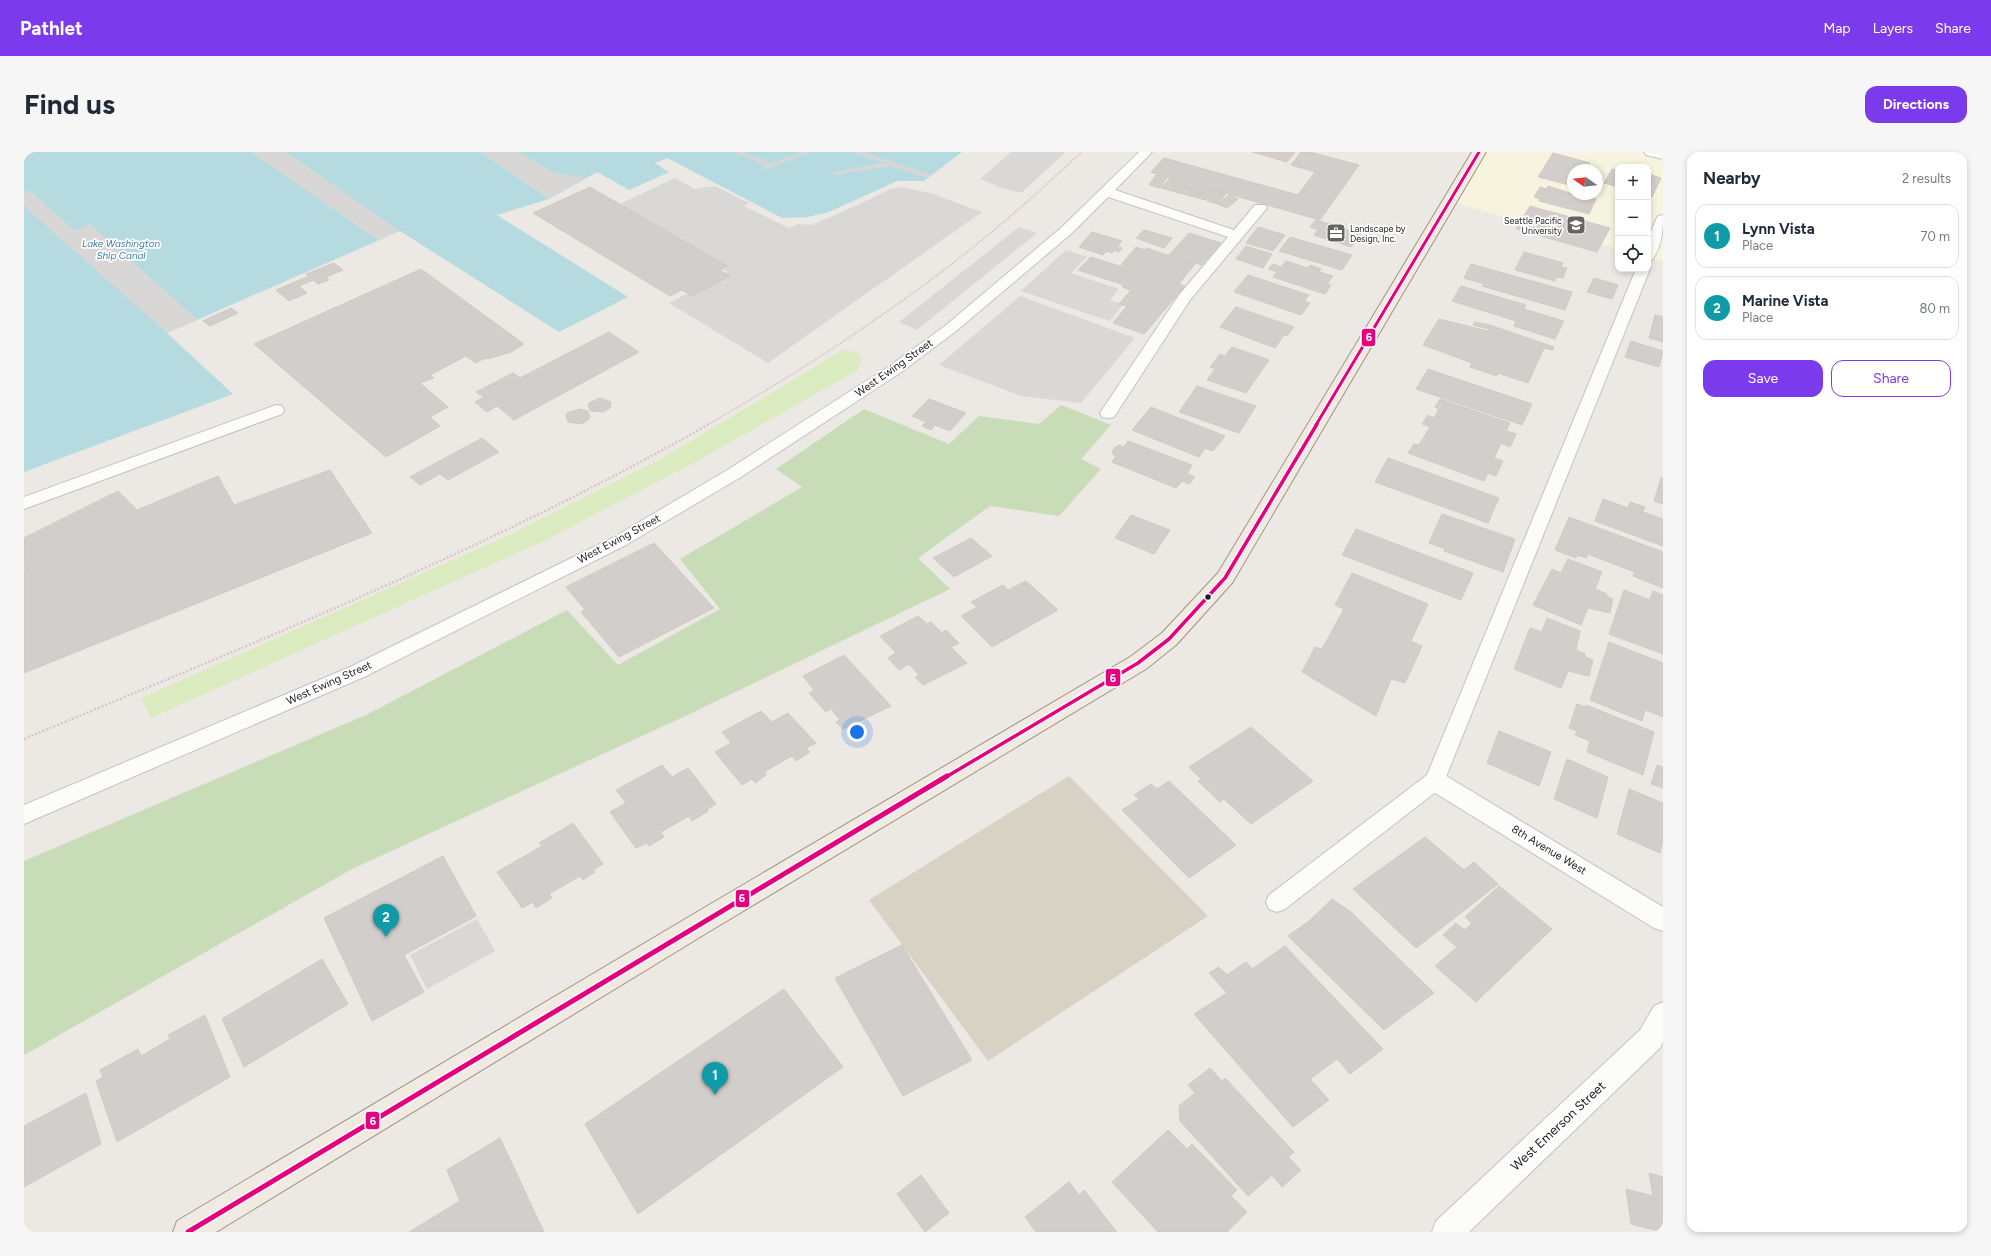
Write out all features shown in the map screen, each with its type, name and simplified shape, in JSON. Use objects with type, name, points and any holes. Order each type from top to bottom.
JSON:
[{"type":"main road","points":[[188,1232],[701,923],[1138,663],[1169,639],[1225,578],[1479,152]]},
{"type":"street","points":[[1651,152],[1663,155]]},
{"type":"street","name":"8th Avenue West","points":[[1434,781],[1663,920]]},
{"type":"street","name":"West Emerson Street","points":[[1446,1232],[1650,1039],[1663,1015]]},
{"type":"lane","name":"West Ewing Street","points":[[24,815],[357,672],[627,537],[735,473],[908,360],[950,329],[1067,230],[1146,152]]},
{"type":"lane","points":[[1106,192],[1237,235]]},
{"type":"lane","points":[[1108,413],[1184,298],[1260,208]]},
{"type":"lane","points":[[1651,249],[1663,219]]},
{"type":"lane","points":[[1277,902],[1434,781],[1642,272]]},
{"type":"lane","points":[[24,503],[276,410]]},
{"type":"path","points":[[24,739],[454,555],[569,500],[652,456],[829,350],[872,321],[967,251],[1031,198],[1082,152]]},
{"type":"shaded area","points":[[1011,152],[1066,152],[1021,193],[1002,188],[980,179]]},
{"type":"shaded area","name":"Seattle Pacific University","points":[[1479,152],[1663,152],[1663,261],[1651,258],[1651,164],[1615,164],[1615,248],[1448,201]]},
{"type":"shaded area","points":[[675,178],[695,189],[715,186],[749,203],[744,206],[789,228],[798,224],[812,225],[888,190],[901,187],[930,193],[982,212],[768,363],[669,303],[728,272],[616,206]]},
{"type":"shaded area","points":[[1019,227],[1037,233],[917,330],[899,322]]},
{"type":"shaded area","points":[[1066,250],[1087,257],[1071,273],[1119,289],[1110,300],[1123,305],[1109,321],[1021,291]]},
{"type":"shaded area","points":[[1020,296],[1135,338],[1081,403],[1021,396],[939,365]]},
{"type":"shaded area","points":[[1069,776],[1208,916],[988,1061],[869,900]]},
{"type":"shaded area","points":[[477,919],[495,951],[427,989],[410,955]]},
{"type":"green space","points":[[845,349],[857,353],[862,361],[858,370],[699,460],[548,539],[151,718],[141,698],[505,537],[659,460]]},
{"type":"green space","points":[[1061,405],[1111,425],[1081,459],[1101,469],[1059,516],[990,506],[918,558],[950,589],[679,719],[352,869],[24,1055],[24,861],[368,714],[567,610],[618,665],[720,609],[680,559],[802,487],[776,469],[864,409],[949,444],[979,416],[1039,424]]},
{"type":"water","name":"Lake Washington Ship Canal","points":[[24,152],[962,152],[924,181],[897,181],[829,212],[808,217],[782,218],[667,158],[655,163],[669,172],[629,190],[597,172],[549,199],[497,215],[628,297],[559,332],[400,231],[167,333],[233,394],[24,472]]},
{"type":"pier","points":[[251,152],[286,152],[400,231],[378,240]]},
{"type":"pier","points":[[480,152],[519,152],[554,173],[585,177],[549,199]]},
{"type":"pier","points":[[733,152],[742,152],[771,163],[802,152],[812,152],[766,169],[763,167],[765,165]]},
{"type":"pier","points":[[850,152],[863,152],[932,175],[928,178],[890,166],[835,175],[833,172],[884,163]]},
{"type":"pier","points":[[31,191],[74,231],[90,224],[198,320],[167,333],[24,206],[24,193]]},
{"type":"building","points":[[1252,152],[1295,152],[1287,162]]},
{"type":"building","points":[[1301,152],[1310,152],[1359,165],[1320,220],[1151,172],[1164,158],[1298,195],[1315,172],[1291,165]]},
{"type":"building","points":[[1553,153],[1590,163],[1567,164],[1567,184],[1538,177]]},
{"type":"building","points":[[1612,169],[1615,170],[1615,186],[1604,183]]},
{"type":"building","points":[[1156,175],[1167,177],[1160,188],[1149,185]]},
{"type":"building","points":[[1651,175],[1661,178],[1651,197]]},
{"type":"building","points":[[1170,178],[1180,181],[1172,191],[1161,188]]},
{"type":"building","points":[[1181,181],[1191,184],[1183,194],[1172,191]]},
{"type":"building","points":[[1192,185],[1203,188],[1194,197],[1184,194]]},
{"type":"building","points":[[1548,186],[1567,192],[1567,200],[1596,200],[1589,214],[1539,201],[1540,199],[1534,197],[1540,187],[1547,189]]},
{"type":"building","points":[[590,187],[727,266],[720,270],[730,276],[692,296],[682,290],[670,296],[533,213]]},
{"type":"building","points":[[1204,188],[1214,191],[1206,200],[1195,197]]},
{"type":"building","points":[[1215,191],[1226,194],[1218,204],[1207,201]]},
{"type":"building","points":[[1229,195],[1238,199],[1227,208],[1218,204]]},
{"type":"building","points":[[1530,206],[1610,228],[1597,252],[1516,229]]},
{"type":"building","points":[[1316,220],[1361,234],[1351,247],[1314,235],[1318,230],[1310,227]]},
{"type":"building","points":[[1258,227],[1285,235],[1273,251],[1246,243]]},
{"type":"building","points":[[1144,230],[1172,238],[1164,248],[1136,238]]},
{"type":"building","points":[[1092,232],[1122,241],[1117,247],[1122,248],[1119,252],[1114,250],[1112,253],[1106,251],[1103,255],[1079,247]]},
{"type":"building","points":[[1189,233],[1221,243],[1202,265],[1169,255]]},
{"type":"building","points":[[1290,237],[1352,255],[1342,270],[1279,251]]},
{"type":"building","points":[[1246,246],[1272,254],[1263,268],[1236,259]]},
{"type":"building","points":[[1136,247],[1145,250],[1146,248],[1195,264],[1179,284],[1121,265]]},
{"type":"building","points":[[1524,252],[1563,263],[1561,267],[1567,268],[1563,278],[1557,277],[1555,281],[1515,270]]},
{"type":"building","points":[[1091,257],[1185,286],[1144,334],[1113,323],[1127,306],[1119,304],[1131,290],[1122,287],[1124,285],[1078,270]]},
{"type":"building","points":[[1286,261],[1308,268],[1310,265],[1321,269],[1319,272],[1333,276],[1327,284],[1331,285],[1325,294],[1273,277],[1277,272],[1268,269],[1273,264],[1281,267]]},
{"type":"building","points":[[334,263],[343,270],[326,277],[329,280],[318,284],[313,280],[299,286],[307,293],[289,301],[276,290],[309,276],[306,274]]},
{"type":"building","points":[[1471,264],[1572,292],[1565,310],[1482,286],[1484,284],[1464,278]]},
{"type":"building","points":[[421,269],[524,344],[511,352],[488,359],[486,358],[475,363],[466,356],[430,375],[434,378],[420,383],[448,407],[430,417],[440,426],[386,457],[254,344]]},
{"type":"building","points":[[1248,275],[1309,295],[1304,301],[1310,303],[1301,315],[1234,292]]},
{"type":"building","points":[[1594,278],[1618,285],[1612,299],[1587,292]]},
{"type":"building","points":[[1461,286],[1526,305],[1524,309],[1564,321],[1555,339],[1514,326],[1516,321],[1452,301]]},
{"type":"building","points":[[1236,307],[1294,327],[1287,336],[1284,335],[1275,348],[1220,327]]},
{"type":"building","points":[[231,308],[238,313],[210,326],[203,321]]},
{"type":"building","points":[[1655,315],[1663,317],[1663,342],[1649,338]]},
{"type":"building","points":[[1439,319],[1488,331],[1489,329],[1473,325],[1475,322],[1490,325],[1554,347],[1553,350],[1544,348],[1528,383],[1498,373],[1497,376],[1470,367],[1472,363],[1423,345]]},
{"type":"building","points":[[609,332],[639,352],[514,420],[497,406],[487,412],[475,402],[484,397],[476,392],[513,373],[520,378]]},
{"type":"building","points":[[1631,341],[1663,351],[1659,367],[1625,357]]},
{"type":"building","points":[[1232,347],[1269,360],[1246,393],[1207,380],[1215,369],[1210,367],[1220,354],[1225,356]]},
{"type":"building","points":[[1428,369],[1532,404],[1522,425],[1416,389]]},
{"type":"building","points":[[1197,386],[1256,406],[1239,433],[1179,412]]},
{"type":"building","points":[[600,398],[611,402],[610,408],[603,412],[591,411],[588,406],[589,403]]},
{"type":"building","points":[[929,399],[966,413],[950,431],[935,425],[931,430],[922,426],[926,422],[912,416]]},
{"type":"building","points":[[1440,399],[1510,423],[1506,431],[1516,434],[1510,447],[1501,443],[1494,458],[1503,461],[1496,476],[1488,473],[1484,481],[1408,453],[1414,444],[1419,445],[1430,427],[1422,424],[1428,415],[1434,418],[1439,409],[1435,407]]},
{"type":"building","points":[[1151,407],[1225,436],[1213,451],[1205,448],[1199,457],[1132,430]]},
{"type":"building","points":[[580,409],[588,411],[590,417],[588,420],[581,424],[568,422],[566,416],[567,413]]},
{"type":"building","points":[[482,438],[499,452],[448,480],[440,474],[420,485],[410,477]]},
{"type":"building","points":[[1128,441],[1192,465],[1187,474],[1195,477],[1189,484],[1182,481],[1176,488],[1112,462],[1116,456],[1112,453],[1114,448],[1119,445],[1124,447]]},
{"type":"building","points":[[1388,458],[1499,498],[1488,523],[1375,482]]},
{"type":"building","points":[[330,470],[372,533],[24,673],[24,570],[26,569],[24,566],[24,538],[118,491],[137,510],[218,476],[234,505]]},
{"type":"building","points":[[1661,478],[1663,478],[1663,504],[1654,501]]},
{"type":"building","points":[[1603,499],[1628,508],[1630,502],[1645,507],[1643,512],[1663,519],[1663,546],[1595,521]]},
{"type":"building","points":[[1442,514],[1515,539],[1503,572],[1444,551],[1445,549],[1429,543]]},
{"type":"building","points":[[1131,515],[1170,530],[1154,554],[1115,538]]},
{"type":"building","points":[[1569,517],[1663,552],[1663,588],[1633,576],[1635,572],[1588,554],[1586,558],[1577,555],[1576,558],[1555,550]]},
{"type":"building","points":[[1356,529],[1473,573],[1461,600],[1342,555]]},
{"type":"building","points":[[971,538],[992,556],[954,577],[933,558]]},
{"type":"building","points":[[654,543],[714,608],[619,657],[581,612],[585,610],[566,587]]},
{"type":"building","points":[[1568,559],[1602,572],[1595,589],[1607,594],[1606,596],[1613,599],[1610,613],[1588,608],[1581,625],[1533,605],[1552,569],[1561,573]]},
{"type":"building","points":[[1352,573],[1428,604],[1411,641],[1422,646],[1405,683],[1391,679],[1376,716],[1302,672],[1315,647],[1322,649],[1344,609],[1335,605]]},
{"type":"building","points":[[1026,581],[1058,610],[992,647],[961,616],[977,607],[971,602],[1003,585],[1008,590]]},
{"type":"building","points":[[1624,590],[1650,600],[1653,591],[1663,595],[1663,654],[1609,634]]},
{"type":"building","points":[[918,616],[927,624],[931,622],[942,633],[946,630],[959,643],[951,647],[967,663],[923,685],[915,677],[919,675],[909,664],[899,670],[888,658],[896,653],[880,636]]},
{"type":"building","points":[[1547,618],[1580,631],[1576,650],[1585,654],[1585,657],[1593,660],[1589,676],[1568,671],[1561,688],[1514,669],[1530,628],[1542,632]]},
{"type":"building","points":[[1609,642],[1663,663],[1663,717],[1645,710],[1642,721],[1590,700]]},
{"type":"building","points":[[844,655],[891,706],[843,729],[836,722],[840,720],[831,709],[826,712],[809,693],[814,690],[803,676]]},
{"type":"building","points":[[1577,704],[1585,707],[1586,705],[1654,732],[1643,775],[1587,752],[1590,741],[1575,735],[1577,731],[1569,728]]},
{"type":"building","points":[[761,711],[772,722],[788,713],[816,743],[806,748],[810,752],[796,761],[792,756],[764,772],[766,775],[755,783],[752,779],[742,785],[715,752],[731,743],[722,732]]},
{"type":"building","points":[[1251,727],[1313,781],[1251,824],[1224,799],[1220,802],[1198,781],[1201,779],[1189,767]]},
{"type":"building","points":[[1499,731],[1551,752],[1539,786],[1487,763]]},
{"type":"building","points":[[1567,759],[1608,777],[1597,818],[1554,799]]},
{"type":"building","points":[[662,765],[672,777],[688,768],[716,804],[692,821],[689,816],[661,832],[664,837],[649,846],[646,843],[636,848],[610,812],[626,803],[616,790]]},
{"type":"building","points":[[1657,765],[1663,767],[1663,788],[1651,784]]},
{"type":"building","points":[[1169,781],[1236,845],[1189,878],[1122,810],[1139,799],[1134,795],[1151,784],[1157,789]]},
{"type":"building","points":[[1629,789],[1663,803],[1663,840],[1660,853],[1617,834]]},
{"type":"building","points":[[573,823],[603,864],[593,870],[595,872],[583,880],[580,876],[549,894],[552,898],[536,908],[533,902],[522,908],[497,872],[542,846],[539,843]]},
{"type":"building","points":[[1425,837],[1464,870],[1474,862],[1498,884],[1416,948],[1353,889]]},
{"type":"building","points":[[443,856],[476,916],[404,955],[424,992],[372,1021],[324,918]]},
{"type":"building","points":[[1499,886],[1552,929],[1476,1002],[1435,966],[1457,947],[1443,935],[1456,923],[1465,930],[1472,923],[1465,917]]},
{"type":"building","points":[[1332,899],[1351,912],[1434,993],[1405,1014],[1309,921]]},
{"type":"building","points":[[1309,921],[1405,1014],[1384,1030],[1288,936]]},
{"type":"building","points":[[902,945],[972,1060],[903,1096],[835,978]]},
{"type":"building","points":[[1285,946],[1383,1049],[1350,1074],[1337,1059],[1310,1079],[1329,1100],[1293,1127],[1194,1014],[1227,993],[1209,973],[1219,967],[1227,975],[1246,962],[1252,969]]},
{"type":"building","points":[[322,959],[348,1004],[244,1067],[222,1019]]},
{"type":"building","points":[[784,989],[843,1067],[638,1214],[585,1124]]},
{"type":"building","points":[[205,1015],[230,1077],[117,1142],[96,1081],[103,1077],[100,1070],[138,1049],[141,1056],[170,1039],[168,1035]]},
{"type":"building","points":[[1210,1068],[1222,1081],[1225,1078],[1294,1152],[1288,1157],[1301,1170],[1282,1187],[1272,1175],[1248,1196],[1180,1121],[1179,1106],[1195,1093],[1188,1085]]},
{"type":"building","points":[[86,1093],[101,1144],[24,1187],[24,1126]]},
{"type":"building","points":[[1168,1130],[1187,1149],[1192,1144],[1237,1190],[1231,1196],[1247,1212],[1227,1232],[1158,1232],[1112,1182]]},
{"type":"building","points":[[500,1138],[544,1232],[409,1232],[460,1201],[447,1170]]},
{"type":"building","points":[[1649,1173],[1663,1177],[1663,1232],[1631,1224],[1626,1189],[1653,1196]]},
{"type":"building","points":[[921,1175],[949,1213],[925,1232],[897,1194]]},
{"type":"building","points":[[1069,1182],[1079,1195],[1084,1190],[1117,1232],[1036,1232],[1025,1217]]},
{"type":"transit line","name":"6","points":[[188,1232],[701,923],[1138,663],[1169,639],[1225,578],[1479,152]]},
{"type":"place","name":"Seattle Pacific University","points":[[1576,225]]},
{"type":"place","name":"Landscape by Design, Inc.","points":[[1336,233]]},
{"type":"place","name":"Marine Vista","points":[[386,937]]},
{"type":"place","name":"Lynn Vista","points":[[715,1095]]}]
